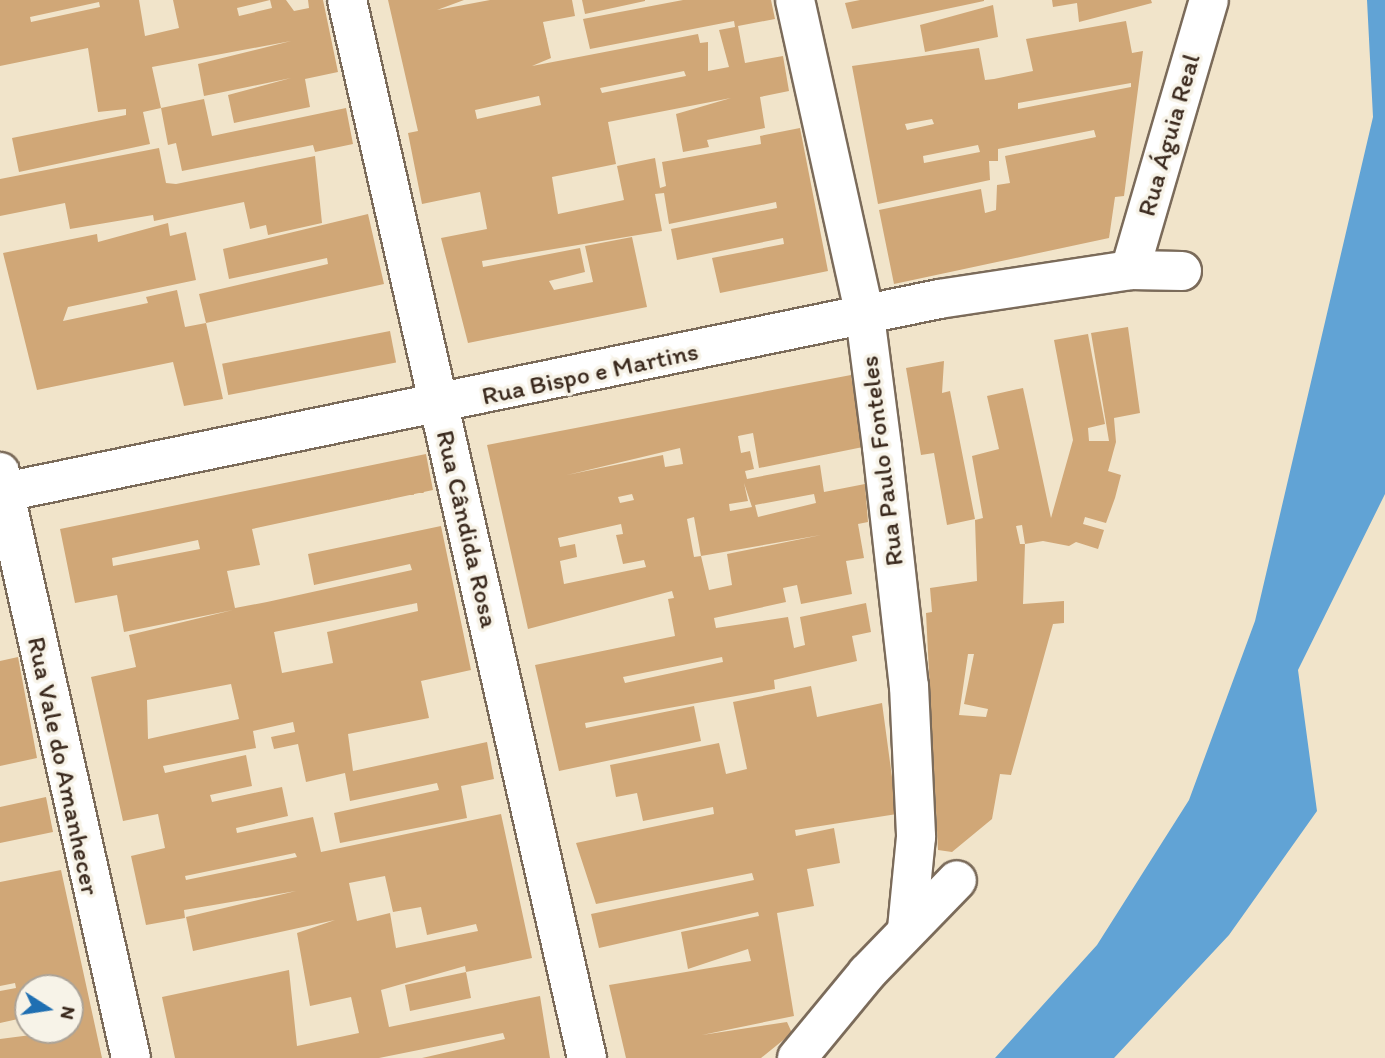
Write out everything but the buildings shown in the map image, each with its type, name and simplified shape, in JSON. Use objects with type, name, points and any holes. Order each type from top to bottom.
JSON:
[{"type":"street","name":"Rua Cândida Rosa","points":[[347,0],[587,1058]]},
{"type":"street","name":"Rua Paulo Fonteles","points":[[795,0],[865,316],[909,686],[916,836],[907,929]]},
{"type":"street","name":"Rua Águia Real","points":[[1130,270],[1209,0]]},
{"type":"street","name":"Rua Bispo e Martins","points":[[1,486],[439,406],[865,316],[1130,270],[1182,271]]},
{"type":"street","name":"Rua Vale do Amanhecer","points":[[1,486],[131,1058]]},
{"type":"street","points":[[797,1058],[907,929],[957,880]]},
{"type":"water","points":[[1367,0],[1385,0],[1385,494],[1298,670],[1317,811],[1229,935],[1114,1058],[995,1058],[1097,945],[1189,800],[1255,621],[1373,117]]}]
